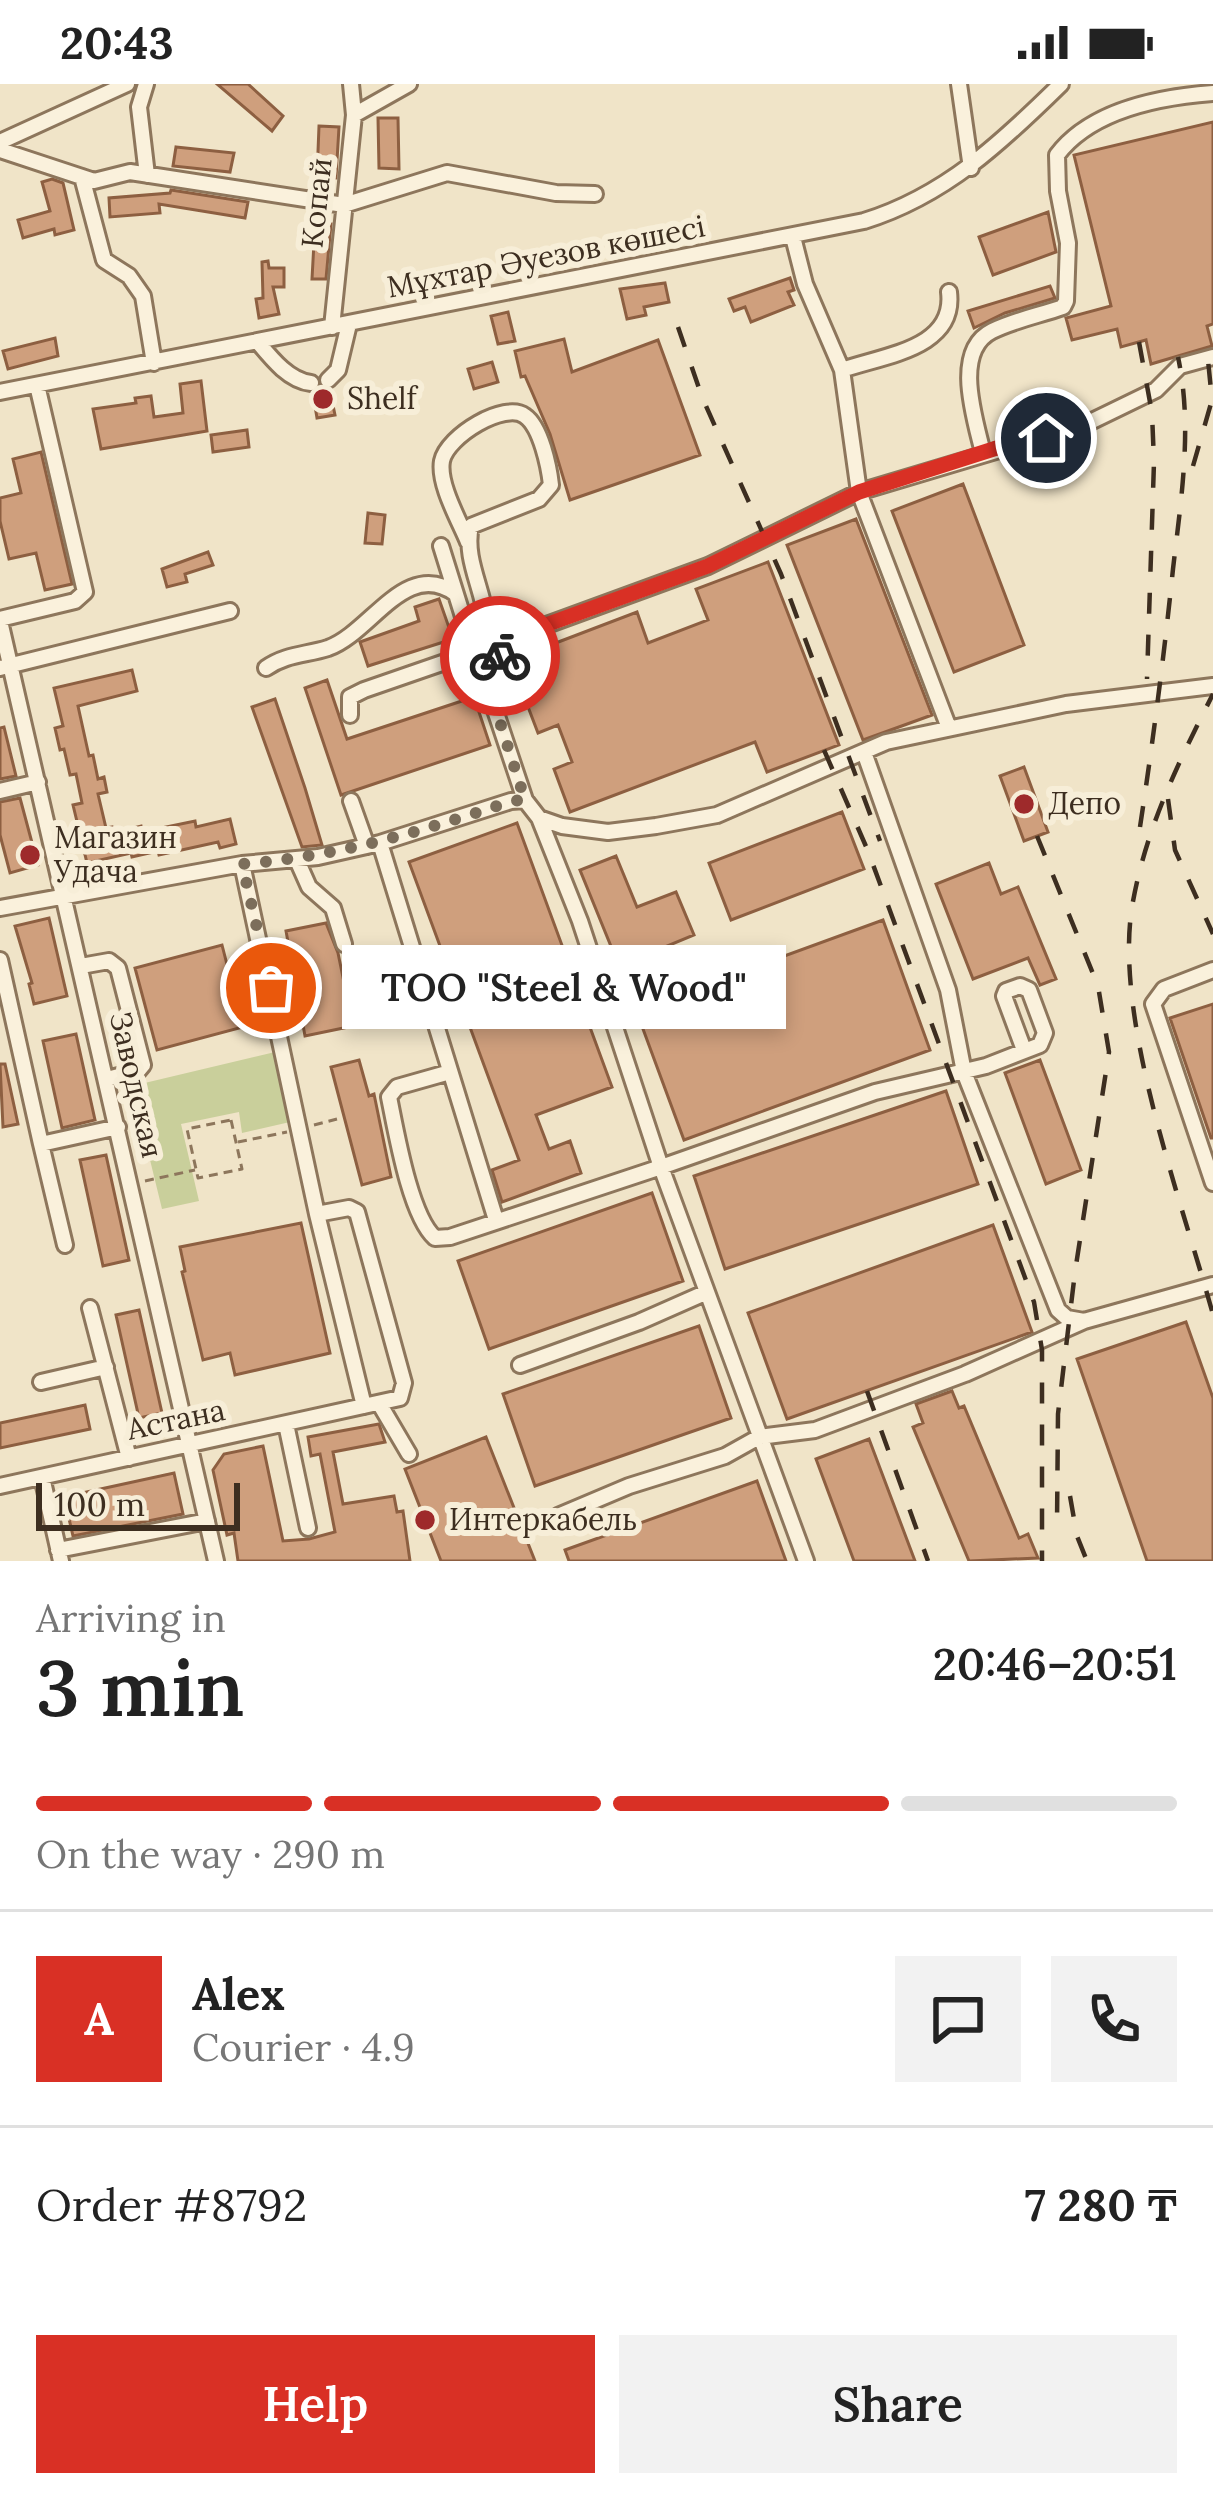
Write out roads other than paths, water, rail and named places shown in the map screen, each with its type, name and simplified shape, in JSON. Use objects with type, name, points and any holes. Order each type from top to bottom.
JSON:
[{"type":"street","points":[[0,146],[127,84]]},
{"type":"street","points":[[146,84],[139,107],[147,175]]},
{"type":"street","name":"Копай","points":[[332,327],[353,116],[351,84]]},
{"type":"street","points":[[353,116],[409,84]]},
{"type":"street","points":[[959,84],[971,168]]},
{"type":"street","name":"Мұхтар Әуезов көшесі","points":[[0,392],[793,237],[899,209],[971,168],[1061,84]]},
{"type":"street","points":[[983,453],[970,376],[974,349],[988,332],[1063,307],[1066,301],[1068,243],[1057,155],[1087,127],[1106,117],[1213,93]]},
{"type":"street","points":[[0,146],[94,182],[130,172],[344,205],[447,173],[556,193],[595,194]]},
{"type":"street","points":[[82,177],[104,260],[129,276],[143,296],[154,363]]},
{"type":"street","points":[[793,237],[805,284],[842,370],[859,492],[949,728]]},
{"type":"street","points":[[842,370],[930,340],[946,324],[949,292]]},
{"type":"street","points":[[328,380],[338,370],[349,324]]},
{"type":"street","points":[[257,341],[292,376],[311,383]]},
{"type":"street","points":[[488,685],[496,661],[532,630],[708,566],[859,492],[1046,438],[1128,406],[1156,390],[1180,366],[1213,357]]},
{"type":"street","points":[[0,620],[75,601],[86,587],[38,385]]},
{"type":"street","points":[[468,542],[472,526],[539,499],[551,485],[533,424],[520,412],[471,427],[456,437],[446,450],[442,470],[488,617],[488,640],[481,656]]},
{"type":"street","points":[[441,546],[525,800],[539,818],[580,921],[661,1168],[806,1561]]},
{"type":"street","points":[[266,668],[293,655],[330,648],[409,588],[428,582],[443,584],[456,594]]},
{"type":"street","points":[[5,667],[230,611]]},
{"type":"street","name":"Заводская","points":[[0,620],[5,667],[38,782],[216,1561]]},
{"type":"street","points":[[350,715],[350,697],[364,690],[470,653],[481,656]]},
{"type":"street","points":[[539,818],[608,832],[717,815],[886,742],[1066,704],[1213,686]]},
{"type":"street","points":[[864,752],[948,990],[964,1072],[1046,1286],[1058,1310],[1067,1318],[1084,1321]]},
{"type":"street","points":[[0,791],[38,782]]},
{"type":"street","points":[[0,908],[373,845],[525,800]]},
{"type":"street","points":[[351,801],[373,845],[496,1220]]},
{"type":"street","points":[[297,860],[309,887],[333,908],[344,944]]},
{"type":"street","points":[[242,864],[317,1214],[371,1405],[409,1454]]},
{"type":"street","points":[[0,960],[8,1037],[65,1245]]},
{"type":"street","points":[[80,966],[109,961],[118,968],[143,1066],[107,1078]]},
{"type":"street","points":[[1213,970],[1164,989],[1154,1004],[1213,1183]]},
{"type":"street","points":[[451,1072],[411,1082],[389,1094],[414,1195],[425,1227],[435,1238],[450,1238],[661,1168],[875,1092],[964,1072],[1024,1050]]},
{"type":"street","points":[[41,1144],[118,1127]]},
{"type":"street","points":[[317,1214],[349,1208],[359,1217],[405,1389],[400,1398],[371,1405]]},
{"type":"street","points":[[558,1516],[629,1486],[725,1456],[759,1437],[815,1430],[964,1374],[1084,1321],[1213,1286]]},
{"type":"street","points":[[520,1365],[707,1292]]},
{"type":"street","points":[[90,1308],[129,1458]]},
{"type":"street","points":[[41,1382],[106,1367]]},
{"type":"street","name":"Астана","points":[[0,1486],[371,1405]]},
{"type":"street","points":[[286,1424],[308,1528]]},
{"type":"street","points":[[42,1477],[60,1556],[208,1521]]},
{"type":"railway","points":[[678,327],[702,397],[781,574],[880,841]]},
{"type":"railway","points":[[1139,342],[1152,413],[1154,462],[1147,679]]},
{"type":"railway","points":[[1193,466],[1212,400],[1207,350]]},
{"type":"railway","points":[[1140,827],[1182,490],[1185,410],[1178,357]]},
{"type":"railway","points":[[1212,1311],[1141,1055],[1129,952],[1132,907],[1145,851],[1175,771],[1213,694]]},
{"type":"railway","points":[[824,750],[868,851],[1034,1302],[1042,1350],[1042,1561]]},
{"type":"railway","points":[[1168,799],[1175,850],[1213,934]]},
{"type":"railway","points":[[1037,836],[1098,986],[1109,1052],[1058,1414],[1057,1525]]},
{"type":"railway","points":[[867,1391],[928,1561]]},
{"type":"railway","points":[[1070,1496],[1087,1561]]},
{"type":"place","name":"Shelf","points":[[323,399]]},
{"type":"place","name":"Депо","points":[[1024,804]]},
{"type":"place","name":"Магазин Удача","points":[[30,855]]},
{"type":"place","name":"TOO \"Steel & Wood\"","points":[[271,988]]},
{"type":"place","name":"Интеркабель","points":[[425,1520]]}]
